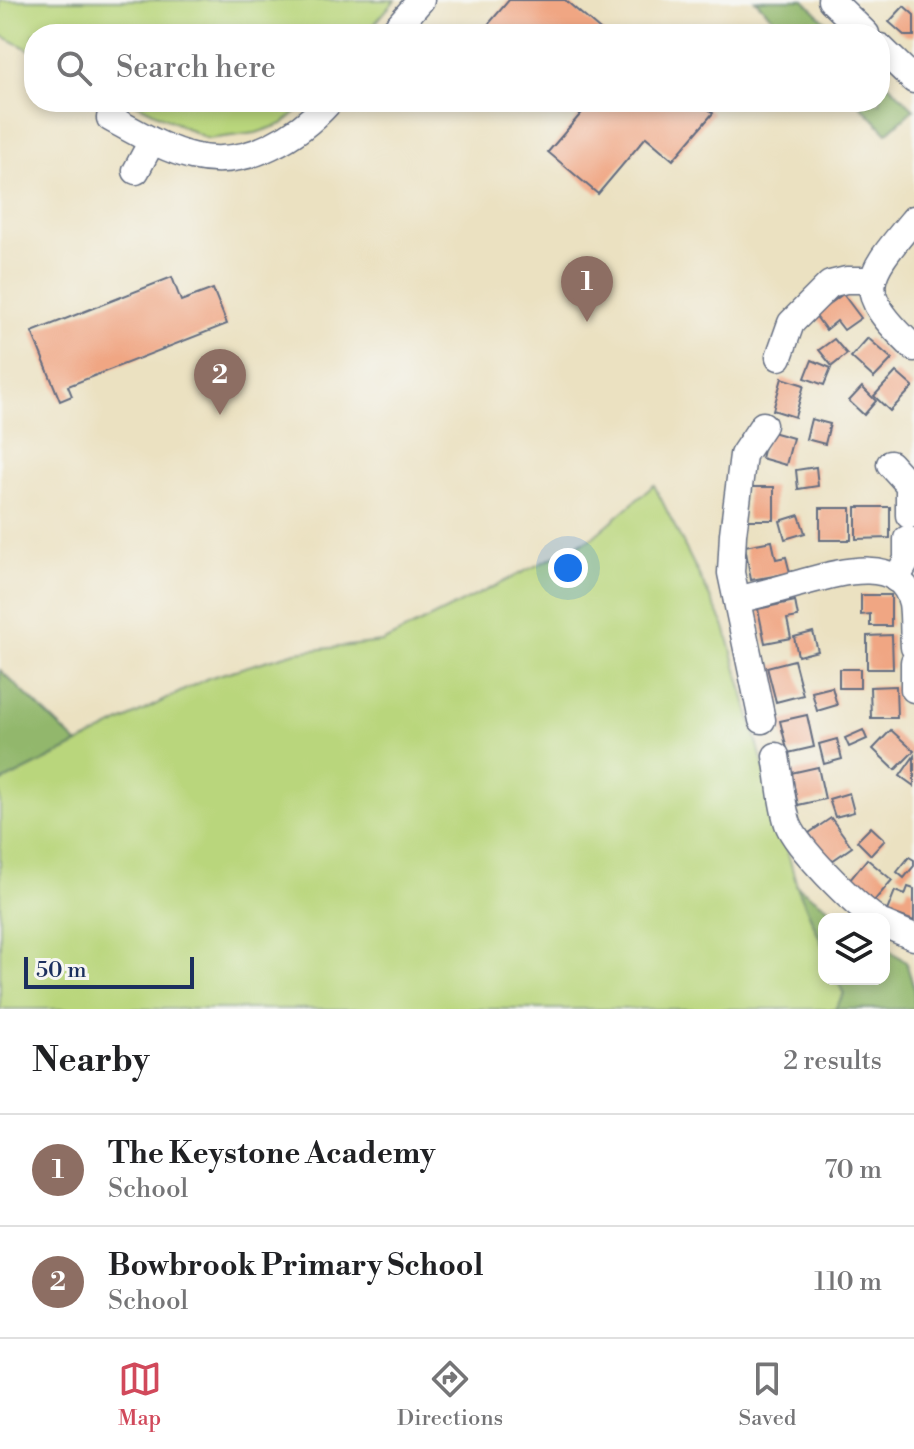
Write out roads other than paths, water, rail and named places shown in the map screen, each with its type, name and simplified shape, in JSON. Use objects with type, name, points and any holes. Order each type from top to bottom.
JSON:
[{"type":"street","points":[[400,24],[421,0]]},
{"type":"street","points":[[831,0],[856,24]]},
{"type":"street","points":[[890,57],[914,80]]},
{"type":"street","points":[[110,118],[152,141],[196,158],[215,161],[239,159],[294,135],[318,112]]},
{"type":"street","points":[[136,171],[152,141]]},
{"type":"street","points":[[914,219],[878,264],[872,280],[873,301],[881,314],[914,348]]},
{"type":"street","points":[[779,357],[791,323],[830,284],[846,280],[872,280]]},
{"type":"street","points":[[762,720],[731,573],[743,455],[763,425]]},
{"type":"street","points":[[890,464],[909,485],[907,560],[896,579]]},
{"type":"street","points":[[739,612],[848,571],[874,570],[896,579],[912,601],[914,647]]},
{"type":"street","points":[[914,662],[914,689]]},
{"type":"street","points":[[776,756],[788,824],[796,839],[869,913]]},
{"type":"street","points":[[890,927],[914,937]]},
{"type":"place","name":"The Keystone Academy","points":[[587,322]]},
{"type":"place","name":"Bowbrook Primary School","points":[[220,415]]}]
